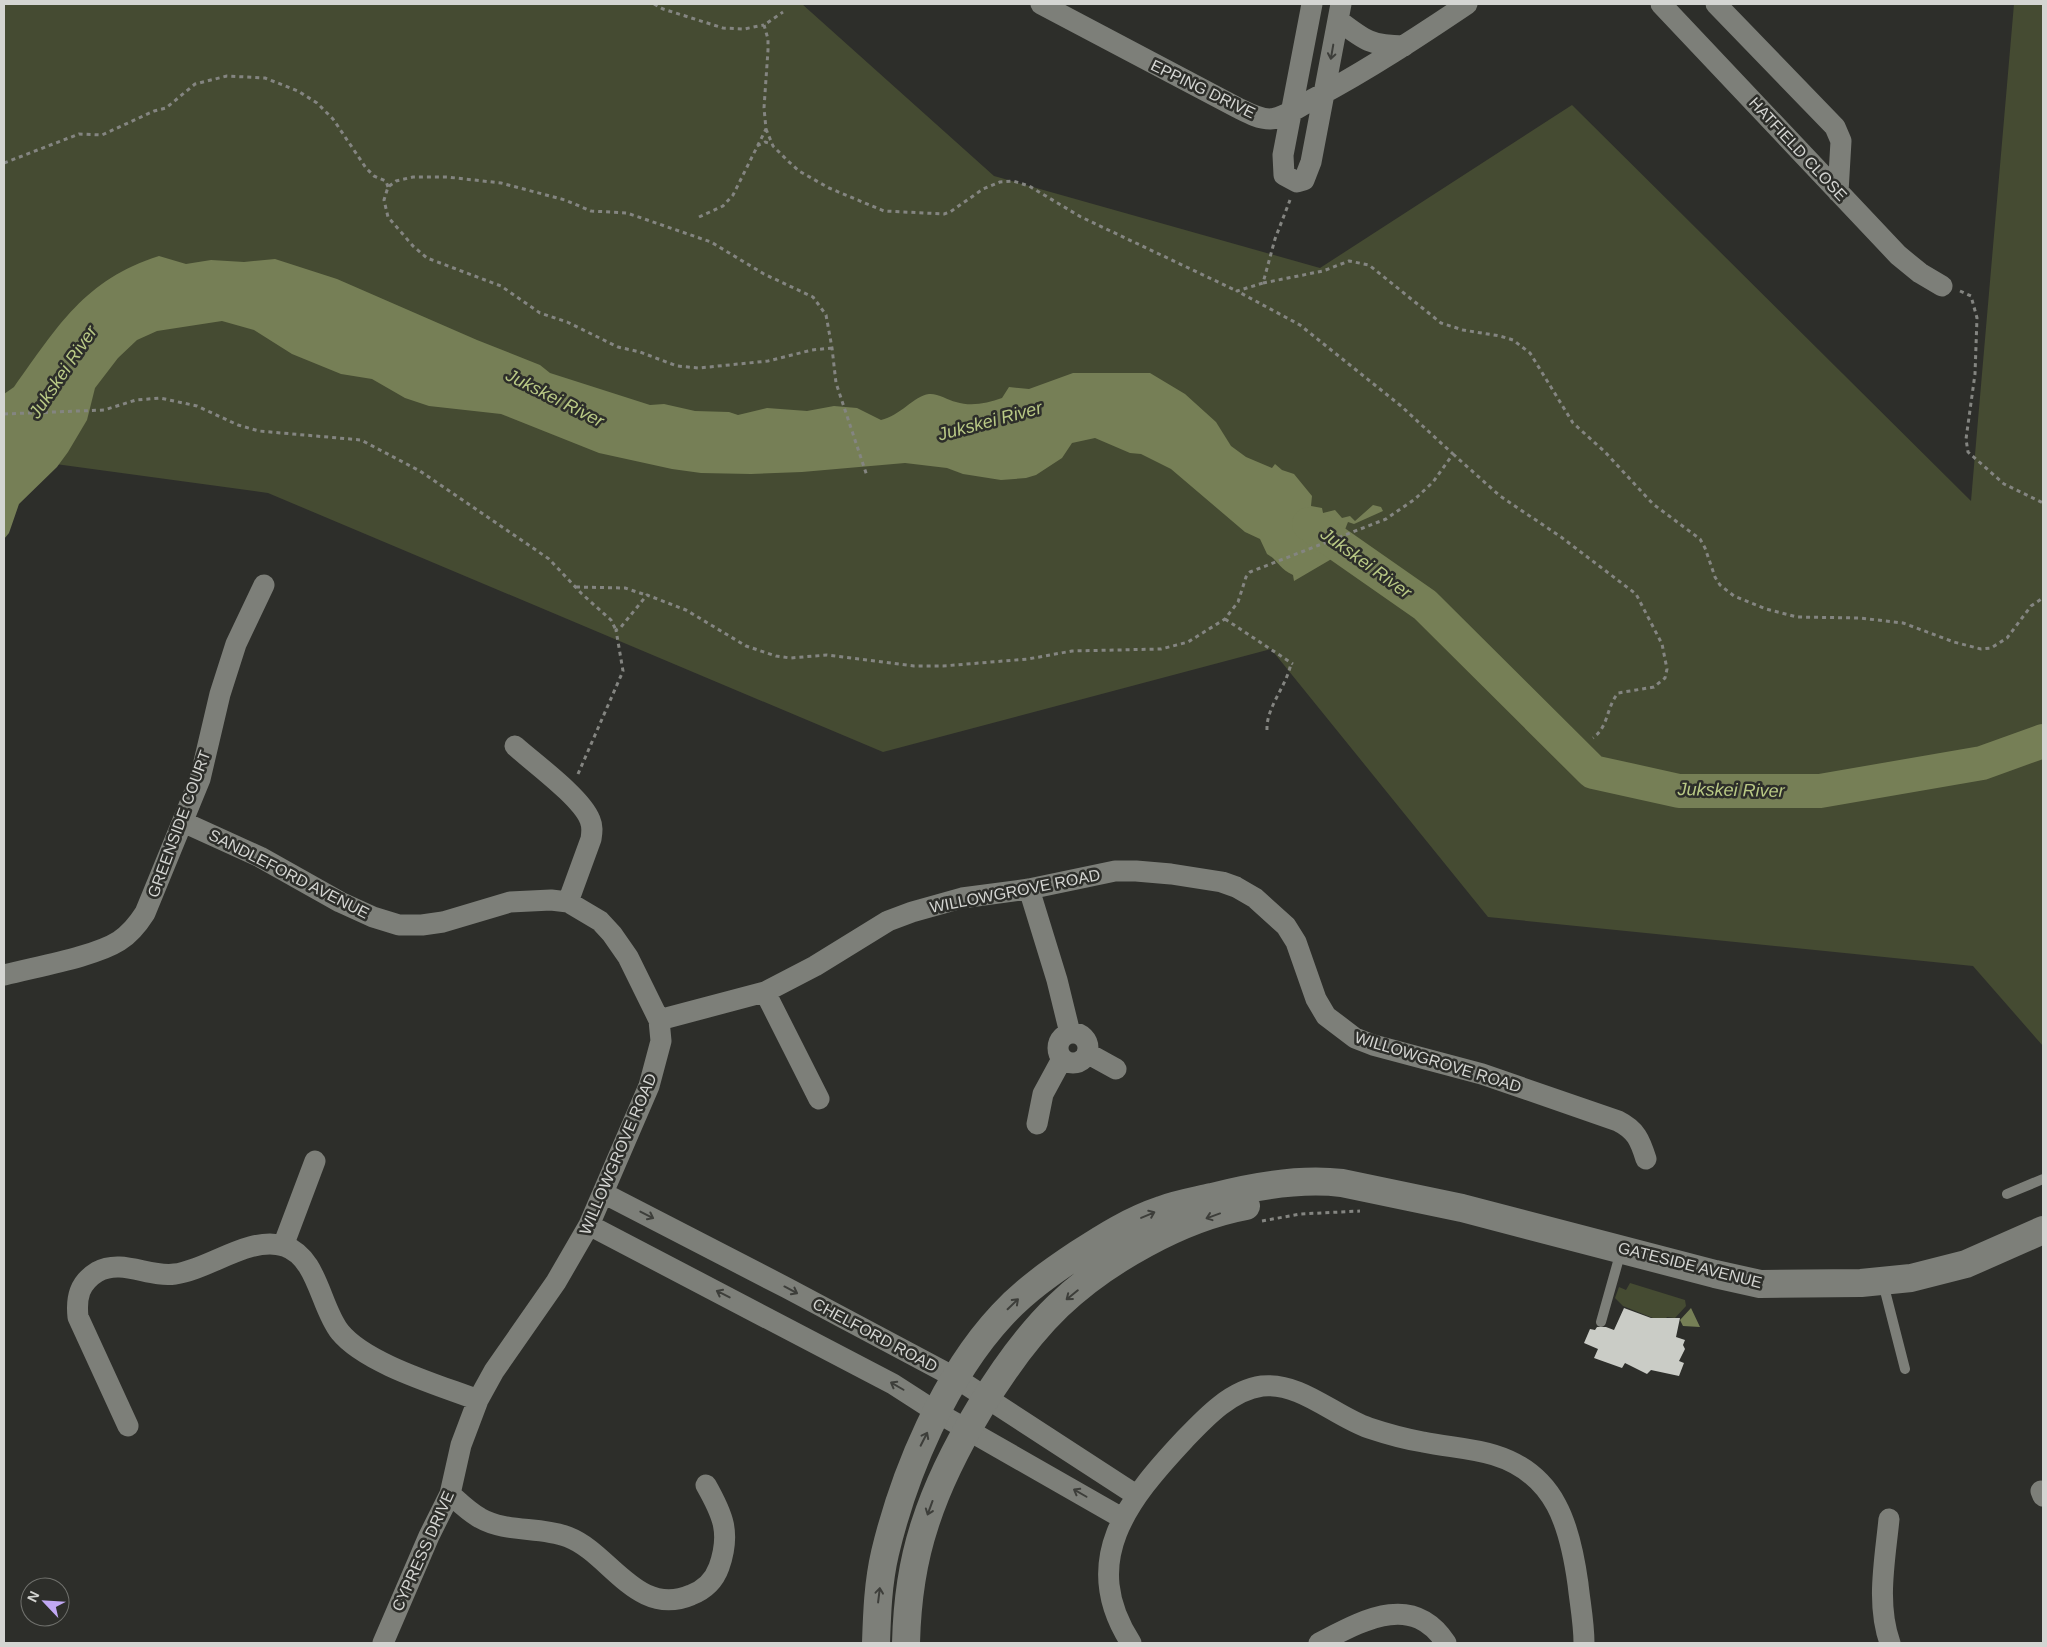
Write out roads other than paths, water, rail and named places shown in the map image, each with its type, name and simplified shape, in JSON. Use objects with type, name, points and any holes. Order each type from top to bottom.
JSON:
[{"type":"street","name":"EPPING DRIVE","points":[[1041,4],[1249,114],[1271,119],[1293,111],[1324,94],[1404,46],[1467,4]]},
{"type":"street","points":[[1312,4],[1282,166],[1284,174],[1297,182],[1304,180],[1309,172],[1339,12]]},
{"type":"street","name":"HATFIELD CLOSE","points":[[1661,4],[1903,260],[1942,286]]},
{"type":"street","points":[[1716,4],[1834,127],[1840,141],[1838,192]]},
{"type":"street","points":[[1339,12],[1370,43],[1380,46],[1404,46]]},
{"type":"street","name":"GREENSIDE COURT","points":[[4,975],[102,949],[118,941],[133,930],[151,900],[183,822],[206,757],[228,667],[236,644],[264,585]]},
{"type":"street","points":[[515,746],[585,810],[593,830],[568,902]]},
{"type":"street","name":"SANDLEFORD AVENUE","points":[[183,822],[260,857],[340,902],[399,925],[422,925],[443,922],[510,902],[530,900],[568,902],[600,921],[612,934],[628,957],[659,1020]]},
{"type":"street","name":"WILLOWGROVE ROAD","points":[[478,1400],[494,1371],[556,1282],[589,1225],[649,1086],[661,1041],[659,1020],[765,992],[816,966],[864,935],[896,918],[962,898],[1029,889],[1115,871],[1171,874],[1222,882],[1236,887],[1255,898],[1286,926],[1296,942],[1316,999],[1326,1016],[1338,1027],[1355,1038],[1373,1045],[1482,1074],[1618,1121],[1631,1128],[1640,1139],[1646,1158]]},
{"type":"street","points":[[1029,889],[1070,1033]]},
{"type":"street","points":[[765,992],[819,1099]]},
{"type":"street","points":[[1075,1032],[1084,1038],[1087,1043],[1087,1053],[1084,1059],[1073,1064],[1062,1059],[1059,1055],[1058,1044],[1065,1035],[1070,1033],[1075,1032]]},
{"type":"street","points":[[1087,1053],[1116,1069]]},
{"type":"street","points":[[1037,1124],[1043,1094],[1062,1059]]},
{"type":"street","points":[[283,1246],[315,1161]]},
{"type":"street","name":"GATESIDE AVENUE","points":[[876,1643],[878,1599],[885,1554],[905,1488],[921,1446],[956,1378],[987,1332],[1026,1292],[1090,1246],[1126,1224],[1185,1203],[1288,1182],[1323,1181],[1365,1200]]},
{"type":"street","name":"CHELFORD ROAD","points":[[603,1193],[956,1378],[1030,1428],[1136,1494]]},
{"type":"street","name":"GATESIDE AVENUE","points":[[906,1643],[907,1612],[913,1570],[924,1526],[933,1501],[968,1431],[988,1398],[1035,1331],[1058,1306],[1104,1270],[1141,1247],[1181,1227],[1232,1209],[1329,1196],[1462,1208],[1622,1248],[1715,1274],[1760,1284],[1804,1285],[1883,1282],[1937,1273],[1966,1264],[2043,1230]]},
{"type":"street","points":[[589,1225],[894,1384],[968,1431],[1014,1455],[1122,1518]]},
{"type":"street","points":[[128,1426],[78,1317],[77,1303],[79,1291],[87,1280],[98,1272],[111,1267],[175,1274],[254,1246],[270,1244],[283,1246],[296,1252],[305,1263],[332,1320],[340,1333],[354,1347],[375,1359],[478,1400]]},
{"type":"street","points":[[1131,1643],[1113,1610],[1109,1589],[1110,1564],[1122,1518],[1136,1494],[1203,1420],[1242,1393],[1261,1386],[1276,1386],[1296,1391],[1364,1426],[1389,1435],[1496,1456],[1531,1474],[1549,1493],[1568,1530],[1575,1564],[1584,1643]]},
{"type":"street","name":"CYPRESS DRIVE","points":[[383,1643],[450,1494],[461,1445],[478,1400]]},
{"type":"street","points":[[1014,1455],[1030,1428]]},
{"type":"street","points":[[450,1494],[481,1519],[496,1525],[554,1533],[580,1542],[594,1550],[635,1590],[654,1598],[670,1599],[686,1597],[703,1590],[716,1575],[723,1554],[726,1532],[720,1510],[706,1485]]},
{"type":"street","points":[[1889,1519],[1882,1606],[1885,1630],[1890,1643]]},
{"type":"street","points":[[1320,1643],[1356,1624],[1395,1612],[1411,1615],[1426,1622],[1438,1631],[1446,1643]]},
{"type":"lane","points":[[2007,1194],[2043,1179]]},
{"type":"lane","points":[[1601,1322],[1622,1248]]},
{"type":"lane","points":[[1883,1282],[1905,1369]]},
{"type":"water","points":[[159,256],[186,264],[211,260],[244,262],[275,259],[337,279],[477,340],[540,365],[550,373],[650,405],[664,404],[695,411],[729,412],[738,415],[767,408],[807,411],[834,406],[857,408],[881,420],[894,415],[918,398],[929,394],[962,403],[979,404],[1002,398],[1009,387],[1029,389],[1073,373],[1150,373],[1185,394],[1216,422],[1231,446],[1246,457],[1272,468],[1275,464],[1282,470],[1294,474],[1312,496],[1311,506],[1322,508],[1323,513],[1335,510],[1342,518],[1350,516],[1355,521],[1373,505],[1381,507],[1383,511],[1354,524],[1348,522],[1344,532],[1352,541],[1350,543],[1352,547],[1294,581],[1293,575],[1267,554],[1260,539],[1245,532],[1171,469],[1141,454],[1130,453],[1095,438],[1072,443],[1062,458],[1036,475],[1026,478],[1001,480],[963,474],[947,468],[905,463],[802,472],[701,473],[672,469],[599,453],[501,414],[429,406],[405,398],[372,379],[341,374],[292,354],[254,330],[222,321],[157,331],[137,340],[118,358],[95,388],[87,420],[68,452],[57,467],[19,504],[9,533],[4,539],[4,394],[14,387],[59,325],[92,292],[111,278],[133,266]]},
{"type":"water","points":[[1691,1308],[1700,1327],[1683,1326],[1680,1320]]},
{"type":"waterway","name":"Jukskei River","points":[[1309,524],[1425,605],[1593,772],[1679,791],[1820,791],[1982,763],[2043,741]]}]
